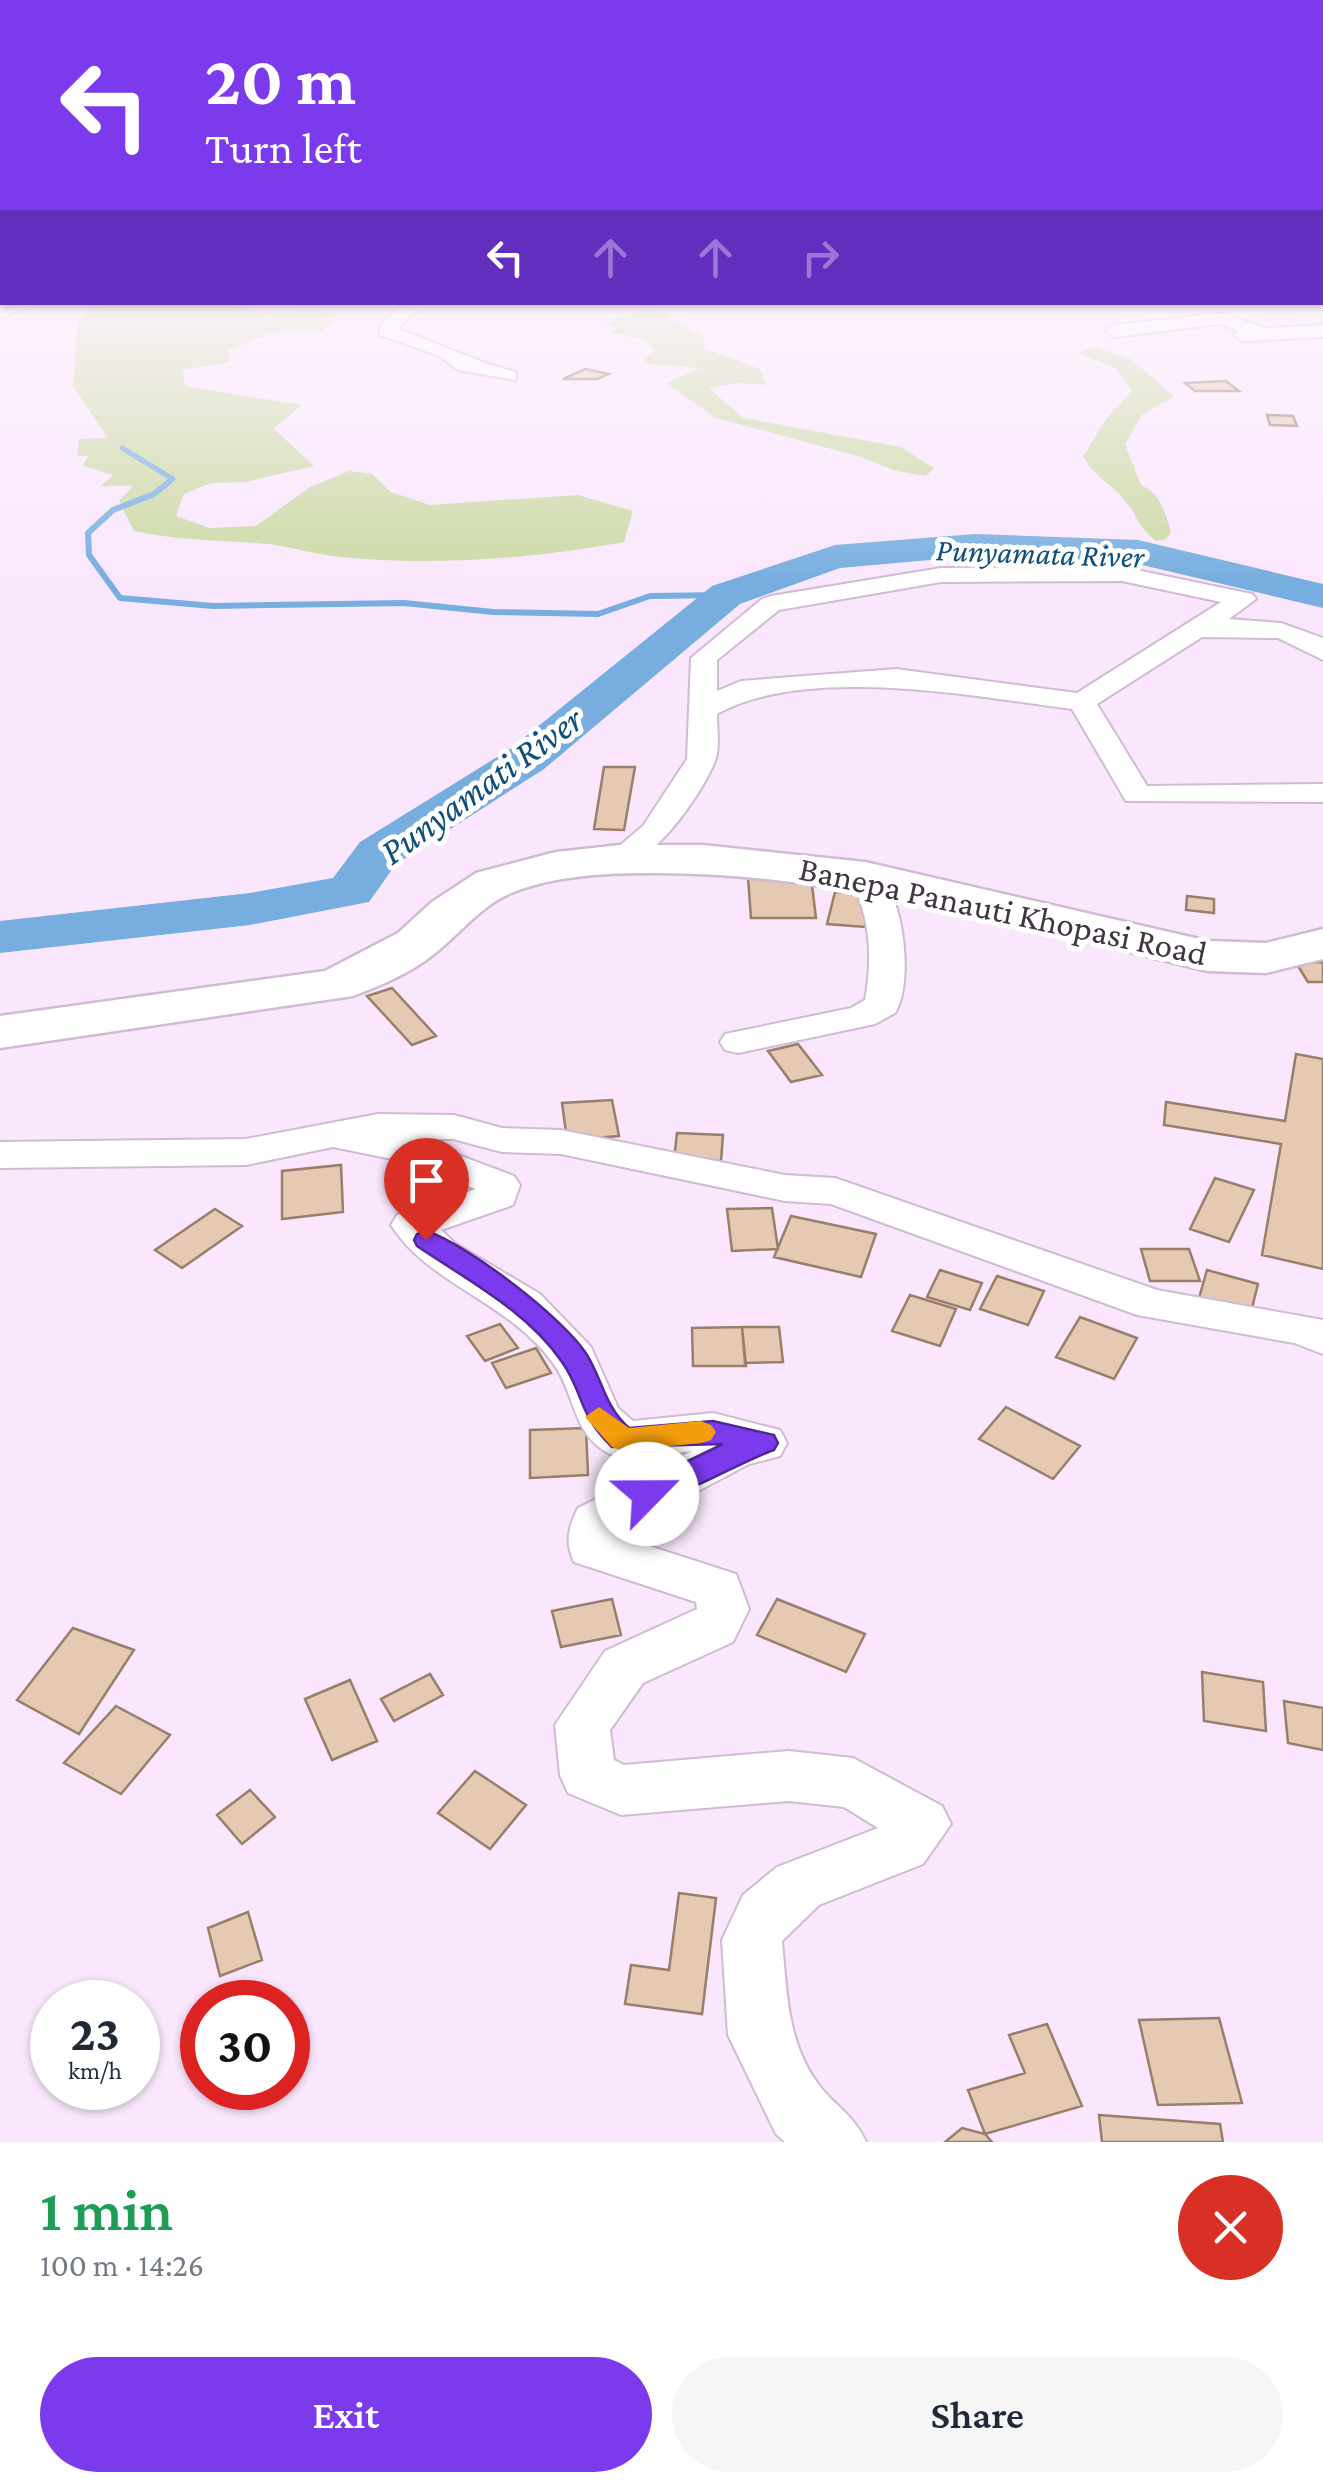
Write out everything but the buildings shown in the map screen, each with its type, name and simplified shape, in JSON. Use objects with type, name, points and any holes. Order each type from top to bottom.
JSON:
[{"type":"main road","name":"Banepa Panauti Khopasi Road","points":[[0,1032],[335,985],[375,969],[416,944],[449,912],[493,883],[556,866],[620,859],[703,860],[865,876],[1208,956],[1266,958],[1323,944]]},
{"type":"street","points":[[620,859],[654,832],[702,758],[704,658],[771,604],[959,575],[1122,574],[1243,599],[1082,702],[896,677],[741,689],[705,710]]},
{"type":"street","points":[[1082,702],[1196,629],[1277,630],[1312,640],[1323,652]]},
{"type":"street","points":[[1082,702],[1137,795],[1323,793]]},
{"type":"street","points":[[738,1042],[862,1016],[882,1005],[885,950],[881,914],[876,892],[865,876]]},
{"type":"street","points":[[0,1155],[246,1152],[378,1126],[454,1127],[502,1140],[561,1142],[785,1188],[835,1191],[1152,1304],[1286,1326],[1323,1338]]},
{"type":"street","points":[[337,1136],[408,1145],[454,1160],[500,1185],[499,1196],[482,1204],[412,1225],[442,1254],[525,1305],[575,1358],[599,1418],[622,1440],[713,1431],[764,1443],[738,1449],[595,1522],[592,1548],[718,1589],[723,1608],[714,1628],[624,1667],[582,1725],[588,1775],[621,1790],[790,1776],[852,1783],[922,1824],[902,1845],[798,1886],[764,1915],[752,1940],[758,2035],[799,2111],[833,2142]]},
{"type":"green space","points":[[73,381],[184,381],[185,386],[301,405],[274,429],[314,466],[246,482],[211,483],[184,494],[176,516],[209,528],[256,526],[310,487],[349,471],[372,474],[391,492],[430,505],[578,495],[633,511],[624,542],[516,557],[442,561],[332,556],[266,544],[134,531],[119,501],[133,486],[101,486],[113,475],[83,466],[88,456],[77,456],[79,439],[108,438]]},
{"type":"green space","points":[[764,381],[766,385],[738,383],[709,388],[743,418],[901,447],[934,468],[926,476],[896,471],[861,457],[716,418],[666,383]]},
{"type":"green space","points":[[1125,381],[1157,381],[1174,396],[1142,415],[1125,444],[1141,485],[1153,493],[1164,510],[1171,532],[1166,539],[1156,541],[1127,503],[1083,457],[1106,419],[1132,391]]},
{"type":"waterway","points":[[122,448],[173,479],[166,484]]},
{"type":"waterway","points":[[169,482],[154,494],[113,510],[88,533],[89,555],[120,598],[213,606],[404,603],[493,612],[598,614],[650,596],[726,595]]},
{"type":"waterway","name":"Punyamati River","points":[[0,937],[250,909],[350,891],[378,853],[527,759],[726,595],[835,557],[975,545],[1138,552],[1323,596]]},
{"type":"slow traffic","points":[[599,1417],[622,1440],[701,1432]]},
{"type":"route","points":[[426,1240],[525,1305],[575,1358],[599,1418],[622,1440],[713,1431],[764,1443],[738,1449],[704,1470],[647,1494]]},
{"type":"water label","name":"Punyamata River","points":[[1040,553]]}]
